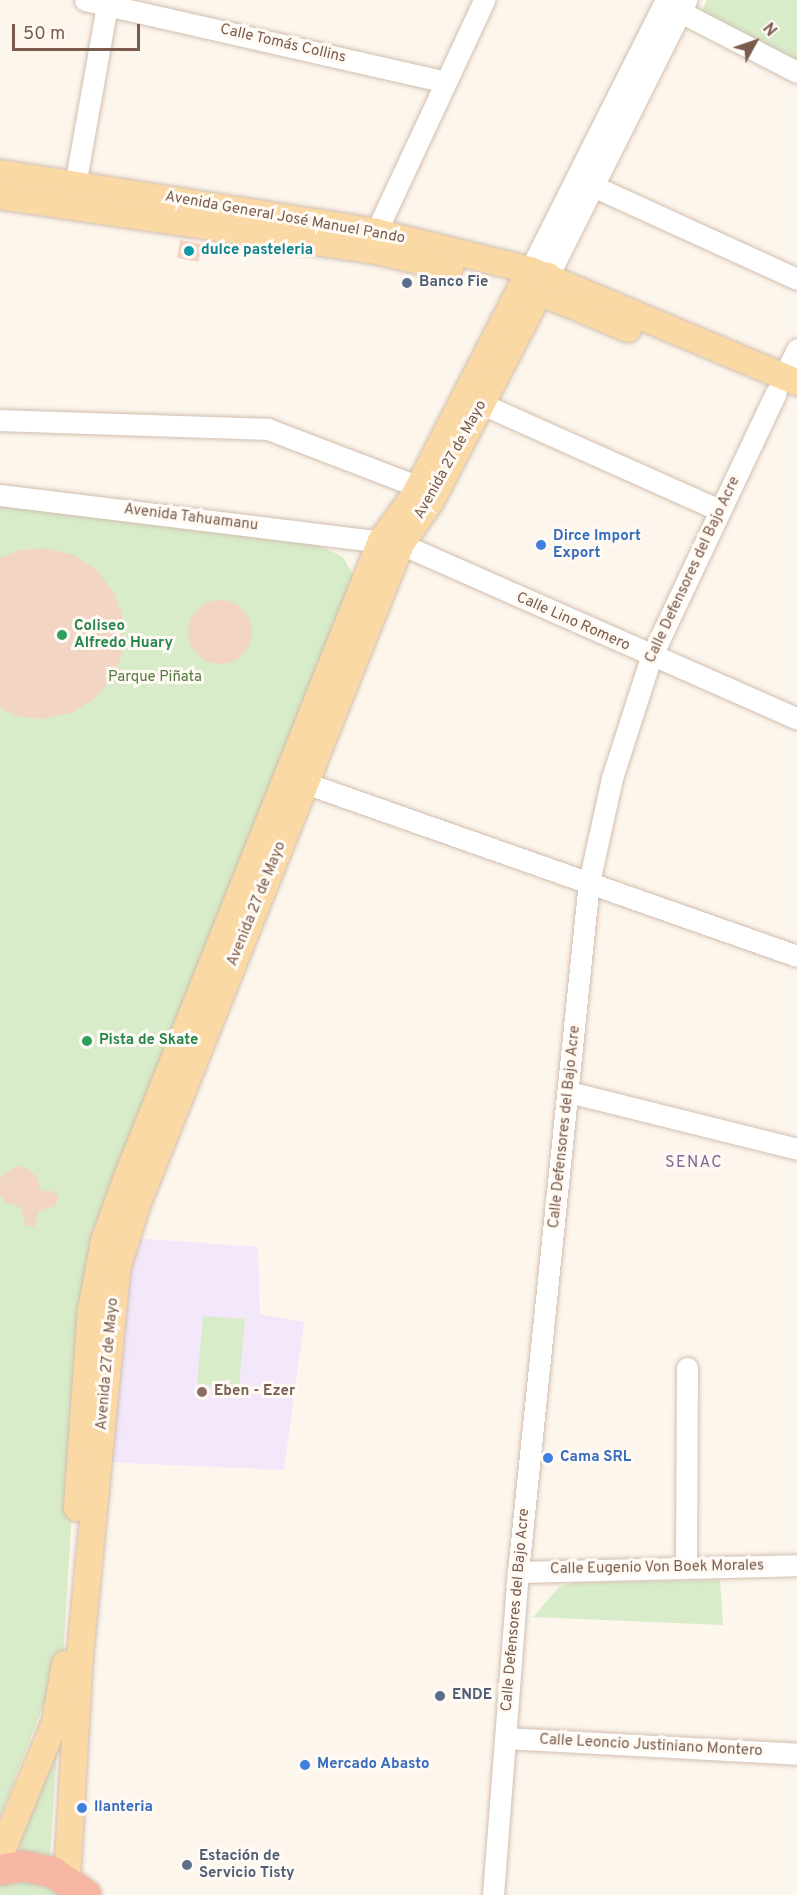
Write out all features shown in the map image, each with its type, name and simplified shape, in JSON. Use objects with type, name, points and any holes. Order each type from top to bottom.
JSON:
[{"type":"highway","points":[[0,1870],[38,1868],[77,1887]]},
{"type":"main road","name":"Avenida General José Manuel Pando","points":[[0,173],[376,232],[535,280],[788,388]]},
{"type":"main road","name":"Avenida General José Manuel Pando","points":[[0,196],[372,250],[535,280]]},
{"type":"main road","name":"Avenida 27 de Mayo","points":[[391,542],[431,501],[482,404],[535,280]]},
{"type":"main road","name":"Avenida 27 de Mayo","points":[[0,1856],[55,1722],[71,1598],[91,1310],[104,1241],[391,542],[419,487],[535,280]]},
{"type":"main road","name":"Avenida 27 de Mayo","points":[[77,1887],[80,1655],[117,1269],[137,1205],[295,780]]},
{"type":"street","name":"Calle Tomás Collins","points":[[85,0],[107,2],[446,82]]},
{"type":"street","points":[[376,232],[484,0]]},
{"type":"street","points":[[75,185],[107,2]]},
{"type":"street","points":[[674,4],[797,72]]},
{"type":"street","name":"Avenida 27 de Mayo","points":[[535,280],[586,183],[674,4]]},
{"type":"street","points":[[586,183],[797,279]]},
{"type":"street","name":"Calle Defensores del Bajo Acre","points":[[493,1895],[518,1572],[590,882],[612,778],[651,657],[719,510],[788,388],[797,349]]},
{"type":"street","points":[[482,404],[719,510]]},
{"type":"street","points":[[0,420],[268,429],[419,487]]},
{"type":"street","name":"Avenida Tahuamanu","points":[[0,495],[391,542]]},
{"type":"street","name":"Calle Lino Romero","points":[[391,542],[651,657],[797,718]]},
{"type":"street","points":[[295,780],[797,956]]},
{"type":"street","points":[[569,1092],[797,1149]]},
{"type":"street","points":[[686,1565],[687,1368]]},
{"type":"street","name":"Calle Eugenio Von Boek Morales","points":[[518,1572],[686,1565],[797,1565]]},
{"type":"street","name":"Calle Leoncio Justiniano Montero","points":[[506,1738],[797,1755]]},
{"type":"shaded area","name":"Eben - Ezer","points":[[133,1238],[258,1247],[260,1314],[304,1322],[284,1470],[102,1462]]},
{"type":"green space","points":[[707,0],[797,0],[797,63],[699,17]]},
{"type":"green space","name":"Parque Piñata","points":[[0,504],[319,545],[343,557],[358,584],[85,1309],[63,1655],[0,1817]]},
{"type":"green space","points":[[203,1316],[245,1319],[239,1388],[197,1384]]},
{"type":"green space","points":[[720,1580],[723,1625],[533,1617],[559,1587],[572,1583]]},
{"type":"green space","points":[[59,1720],[50,1857],[6,1853]]},
{"type":"green space","points":[[35,1879],[71,1895],[0,1895],[0,1883]]},
{"type":"building","name":"dulce pasteleria","points":[[180,240],[201,244],[199,262],[177,258]]},
{"type":"building","name":"Coliseo Alfredo Huary","points":[[47,548],[74,555],[97,570],[114,593],[124,620],[123,649],[114,676],[96,698],[71,713],[43,719],[15,716],[0,708],[0,558],[19,550]]},
{"type":"building","points":[[220,600],[238,606],[246,614],[252,632],[246,650],[238,658],[220,664],[202,658],[194,650],[188,632],[194,614],[202,606]]},
{"type":"building","points":[[16,1166],[29,1169],[38,1179],[41,1191],[53,1191],[58,1197],[56,1205],[39,1211],[34,1227],[26,1226],[20,1207],[6,1203],[0,1195],[0,1178]]},
{"type":"place","name":"dulce pasteleria","points":[[189,251]]},
{"type":"place","name":"Banco Fie","points":[[407,283]]},
{"type":"place","name":"Dirce Import Export","points":[[541,545]]},
{"type":"place","name":"Coliseo Alfredo Huary","points":[[62,635]]},
{"type":"place","name":"Pista de Skate","points":[[87,1041]]},
{"type":"place","name":"Eben - Ezer","points":[[202,1392]]},
{"type":"place","name":"Cama SRL","points":[[548,1458]]},
{"type":"place","name":"ENDE","points":[[440,1696]]},
{"type":"place","name":"Mercado Abasto","points":[[305,1765]]},
{"type":"place","name":"llanteria","points":[[82,1808]]},
{"type":"place","name":"Estación de Servicio Tisty","points":[[187,1865]]},
{"type":"district","name":"SENAC","points":[[694,1163]]}]
